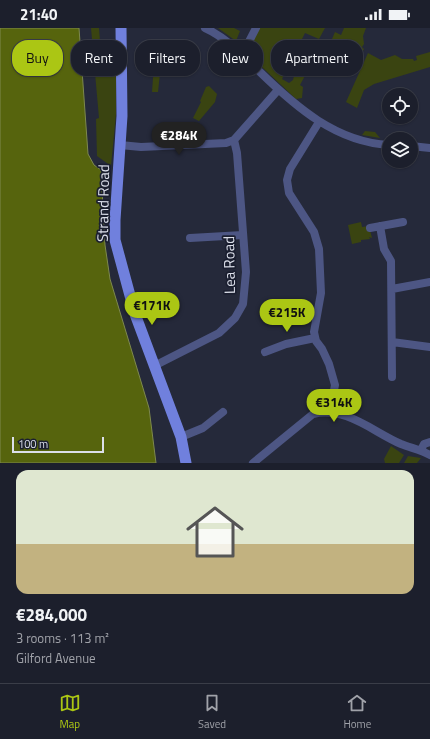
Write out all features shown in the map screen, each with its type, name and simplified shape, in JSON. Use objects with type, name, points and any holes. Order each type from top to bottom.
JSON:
[{"type":"main road","name":"Strand Road","points":[[121,28],[122,79],[115,240],[133,308],[181,437],[186,463]]},
{"type":"street","points":[[206,28],[225,40]]},
{"type":"street","points":[[250,40],[256,28]]},
{"type":"street","points":[[263,75],[278,90],[319,122],[351,137],[382,144]]},
{"type":"street","points":[[120,146],[141,147],[226,143],[234,140],[278,90]]},
{"type":"street","points":[[319,122],[290,169],[287,180],[289,193],[314,232],[319,249],[322,284],[315,338],[325,355],[335,385],[330,412]]},
{"type":"street","name":"Lea Road","points":[[154,366],[219,333],[228,326],[240,311],[245,297],[246,287],[243,235],[237,153],[234,140]]},
{"type":"street","points":[[418,147],[430,148]]},
{"type":"street","points":[[370,228],[403,222]]},
{"type":"street","points":[[380,226],[385,252],[391,261],[392,377]]},
{"type":"street","points":[[190,238],[243,235]]},
{"type":"street","points":[[392,289],[430,282]]},
{"type":"street","points":[[265,352],[286,344],[315,338]]},
{"type":"street","points":[[392,342],[430,347]]},
{"type":"street","points":[[181,437],[202,428],[223,412]]},
{"type":"street","points":[[253,463],[313,414],[330,412],[368,426],[401,444],[421,450],[430,455]]},
{"type":"street","points":[[421,450],[424,444],[430,442]]},
{"type":"shaded area","points":[[0,28],[79,28],[80,40],[71,40],[71,76],[82,76],[88,154],[94,165],[101,170],[105,245],[110,279],[149,408],[156,463],[0,463]]},
{"type":"shaded area","points":[[91,28],[99,28],[100,40],[92,40]]},
{"type":"shaded area","points":[[218,28],[234,28],[240,31],[236,40]]},
{"type":"shaded area","points":[[259,28],[325,28],[319,39],[305,33],[302,40],[271,40],[271,76],[263,68],[263,40],[253,40]]},
{"type":"shaded area","points":[[344,28],[366,28],[363,36],[364,44],[363,46],[363,40],[332,39],[335,32],[341,35]]},
{"type":"shaded area","points":[[430,52],[430,67],[374,84],[364,90],[357,108],[346,102],[358,76],[363,76],[363,64],[368,53],[381,60],[395,55],[402,59],[413,59],[414,61],[417,60],[416,56]]},
{"type":"shaded area","points":[[95,76],[116,76],[116,114],[111,166],[97,156],[96,119],[99,118]]},
{"type":"shaded area","points":[[153,76],[160,76],[158,92],[152,92]]},
{"type":"shaded area","points":[[272,76],[284,76],[282,79],[289,83],[293,80],[294,76],[305,76],[300,85],[303,87],[302,98],[296,99]]},
{"type":"shaded area","points":[[209,86],[217,94],[215,102],[199,121],[193,118],[206,87]]},
{"type":"shaded area","points":[[365,131],[375,132],[380,138],[362,135]]},
{"type":"shaded area","points":[[361,222],[362,227],[369,226],[372,238],[369,237],[370,239],[361,240],[361,242],[352,244],[348,225]]},
{"type":"shaded area","points":[[391,446],[404,455],[399,463],[385,463],[384,459]]},
{"type":"shaded area","points":[[408,456],[421,458],[417,463],[404,463]]}]
